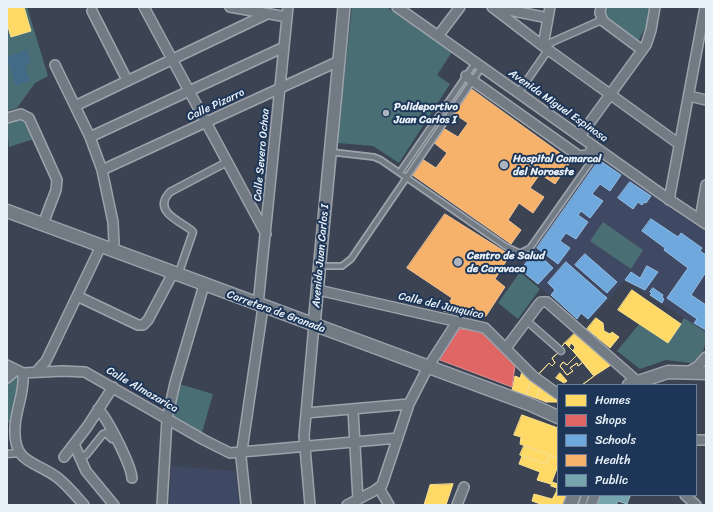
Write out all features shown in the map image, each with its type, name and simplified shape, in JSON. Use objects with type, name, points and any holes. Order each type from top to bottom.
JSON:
[{"type":"main road","name":"Carretera de Granada","points":[[7,211],[314,326],[552,411]]},
{"type":"main road","points":[[633,383],[668,372],[706,373]]},
{"type":"street","points":[[144,7],[266,234]]},
{"type":"street","points":[[230,7],[287,17]]},
{"type":"street","name":"Calle Severo Ochoa","points":[[246,505],[241,467],[242,453],[261,306],[266,234],[288,7]]},
{"type":"street","name":"Avenida Juan Carlos I","points":[[310,505],[304,446],[306,412],[344,7]]},
{"type":"street","name":"Avenida Miguel Espinosa","points":[[397,7],[519,92],[669,200],[703,222]]},
{"type":"street","points":[[438,36],[460,7]]},
{"type":"street","points":[[493,7],[548,18]]},
{"type":"street","points":[[493,7],[545,48],[610,93],[679,144]]},
{"type":"street","points":[[519,92],[545,48],[550,7]]},
{"type":"street","points":[[601,7],[600,13],[602,20],[642,50]]},
{"type":"street","points":[[580,136],[642,50],[650,35],[655,7]]},
{"type":"street","points":[[669,200],[705,7]]},
{"type":"street","points":[[92,11],[127,80]]},
{"type":"street","points":[[75,106],[267,14]]},
{"type":"street","points":[[545,48],[602,20]]},
{"type":"street","points":[[90,137],[284,47]]},
{"type":"street","name":"Calle Pizarro","points":[[102,170],[339,61]]},
{"type":"street","points":[[36,372],[46,361],[77,296],[106,248],[114,242],[113,222],[102,170],[90,137],[55,65]]},
{"type":"street","points":[[469,79],[579,156],[588,155],[596,148]]},
{"type":"street","points":[[688,96],[706,100]]},
{"type":"street","points":[[7,118],[21,114],[30,118],[56,176],[56,190],[43,224]]},
{"type":"street","points":[[77,296],[138,325],[144,324],[148,320],[176,274],[193,232],[171,218],[166,206],[166,198],[170,192],[227,162]]},
{"type":"street","points":[[703,222],[706,185]]},
{"type":"street","points":[[162,505],[167,419],[175,383],[204,285]]},
{"type":"street","name":"Calle del Junquico","points":[[318,290],[485,328],[533,376],[557,393]]},
{"type":"street","points":[[506,348],[541,302],[547,302],[633,383]]},
{"type":"street","points":[[527,321],[561,351]]},
{"type":"street","points":[[347,505],[379,488],[384,481],[409,404],[428,367],[457,322]]},
{"type":"street","points":[[688,372],[705,359]]},
{"type":"street","points":[[705,359],[703,366],[706,373]]},
{"type":"street","points":[[7,365],[19,372],[24,386],[15,427],[18,452],[28,462],[58,478],[84,505]]},
{"type":"street","points":[[7,378],[19,372]]},
{"type":"street","name":"Calle Almazarica","points":[[19,372],[84,372],[225,451],[242,453],[398,438]]},
{"type":"street","points":[[64,457],[113,387]]},
{"type":"street","points":[[306,412],[409,404]]},
{"type":"street","points":[[98,409],[107,419],[114,437],[129,464],[132,478]]},
{"type":"street","points":[[353,409],[358,500]]},
{"type":"street","points":[[80,459],[87,454],[103,434],[106,433],[112,439],[114,437]]},
{"type":"street","points":[[74,444],[80,459],[97,487],[114,505]]},
{"type":"street","points":[[7,454],[18,452]]},
{"type":"street","points":[[457,505],[464,487]]},
{"type":"street","points":[[379,488],[389,505]]},
{"type":"street","points":[[686,496],[696,505]]},
{"type":"lane","points":[[400,172],[479,65]]},
{"type":"lane","points":[[320,266],[334,267],[348,263],[407,177],[479,65]]},
{"type":"lane","points":[[330,152],[374,157],[381,160],[511,250],[525,252],[536,239],[596,148]]},
{"type":"shaded area","points":[[27,50],[31,63],[25,66],[30,81],[16,86],[7,57]]},
{"type":"shaded area","points":[[596,156],[706,230],[706,332],[625,280],[589,321],[581,315],[578,320],[519,269]]},
{"type":"shaded area","points":[[171,466],[235,471],[239,505],[169,505]]},
{"type":"green space","points":[[7,7],[27,7],[48,76],[35,83],[17,108],[7,111]]},
{"type":"green space","name":"Polideportivo Juan Carlos I","points":[[352,7],[387,7],[452,52],[437,75],[450,84],[399,163],[373,146],[337,143]]},
{"type":"green space","points":[[605,7],[650,7],[647,25],[637,43],[604,18]]},
{"type":"green space","points":[[24,119],[34,139],[9,147],[7,124]]},
{"type":"green space","points":[[603,222],[643,250],[631,269],[590,241]]},
{"type":"green space","points":[[520,272],[540,289],[518,319],[498,303]]},
{"type":"green space","points":[[684,318],[706,332],[703,350],[691,363],[666,360],[640,369],[617,351],[640,323],[668,343]]},
{"type":"green space","points":[[16,376],[20,378],[13,423],[7,423],[7,383]]},
{"type":"green space","points":[[179,384],[213,394],[201,436],[172,418]]},
{"type":"building: Homes","points":[[7,7],[24,7],[31,31],[11,37],[7,23]]},
{"type":"building: Homes","points":[[632,290],[681,324],[668,343],[618,310]]},
{"type":"building: Homes","points":[[596,318],[603,323],[604,331],[610,334],[612,332],[619,337],[610,348],[587,329]]},
{"type":"building: Homes","points":[[574,334],[611,365],[594,376],[573,351],[575,347],[571,343],[569,347],[565,343]]},
{"type":"building: Homes","points":[[565,343],[577,355],[567,365],[563,362],[560,366],[567,375],[573,371],[570,368],[577,363],[578,366],[583,362],[594,376],[583,384],[557,384],[557,390],[536,377],[549,363],[552,366],[555,363],[552,358],[563,349],[562,347]],"holes":[[[560,373],[567,381],[564,383],[556,378]]]},
{"type":"building: Homes","points":[[565,343],[577,355],[567,365],[563,362],[560,366],[567,375],[573,371],[570,368],[577,363],[578,366],[583,362],[594,376],[583,384],[557,384],[557,390],[536,377],[549,363],[552,366],[555,363],[552,358],[563,349],[562,347]]},
{"type":"building: Homes","points":[[522,372],[532,380],[526,395],[512,390],[515,376],[520,378]]},
{"type":"building: Homes","points":[[532,380],[541,386],[536,398],[526,395]]},
{"type":"building: Homes","points":[[541,386],[550,392],[546,402],[536,398]]},
{"type":"building: Homes","points":[[550,392],[557,396],[557,402],[546,402]]},
{"type":"building: Homes","points":[[522,415],[557,428],[557,458],[520,444],[521,437],[514,435]]},
{"type":"building: Homes","points":[[524,446],[550,455],[546,464],[520,455]]},
{"type":"building: Homes","points":[[550,455],[557,458],[557,469],[551,484],[537,480],[540,472],[519,464],[522,456],[546,464]]},
{"type":"building: Homes","points":[[552,482],[557,484],[557,488],[551,486]]},
{"type":"building: Homes","points":[[453,484],[446,505],[424,505],[430,485]]},
{"type":"building: Homes","points":[[556,493],[557,496],[567,496],[564,505],[543,505],[532,501],[534,494],[552,499]]},
{"type":"building: Shops","points":[[458,329],[482,331],[515,366],[512,387],[440,360]]},
{"type":"building: Schools","points":[[599,160],[621,175],[610,191],[600,184],[592,194],[603,201],[590,218],[581,211],[578,215],[588,222],[576,239],[566,233],[560,241],[570,248],[558,264],[537,248]]},
{"type":"building: Schools","points":[[630,182],[651,196],[646,203],[644,202],[642,205],[638,202],[633,209],[618,198]]},
{"type":"building: Schools","points":[[651,219],[678,237],[681,233],[702,248],[700,251],[706,255],[706,272],[691,295],[706,305],[706,330],[694,323],[697,319],[667,298],[688,268],[642,231]]},
{"type":"building: Schools","points":[[535,251],[553,268],[538,284],[521,270]]},
{"type":"building: Schools","points":[[585,254],[617,282],[607,293],[575,265]]},
{"type":"building: Schools","points":[[566,262],[607,298],[588,319],[581,313],[577,319],[551,295],[555,290],[548,283]]},
{"type":"building: Schools","points":[[647,266],[658,272],[645,290],[625,280],[631,272],[640,278]]},
{"type":"building: Schools","points":[[653,288],[663,295],[662,297],[664,299],[662,303],[650,295]]},
{"type":"building: Health","name":"Hospital Comarcal del Noroeste","points":[[470,88],[571,161],[555,184],[540,174],[530,188],[544,197],[533,213],[519,203],[508,220],[521,230],[511,244],[411,174],[422,159],[436,168],[447,153],[433,142],[443,128],[458,137],[468,123],[453,113]]},
{"type":"building: Health","name":"Centro de Salud de Caravaca","points":[[445,214],[510,255],[495,279],[505,287],[486,316],[471,317],[443,311],[452,298],[407,268]]},
{"type":"building: Public","points":[[597,496],[630,496],[627,504],[618,501],[616,505],[593,505]]},
{"type":"place","name":"Polideportivo Juan Carlos I","points":[[386,113]]},
{"type":"place","name":"Hospital Comarcal del Noroeste","points":[[504,165]]},
{"type":"place","name":"Centro de Salud de Caravaca","points":[[458,262]]}]
